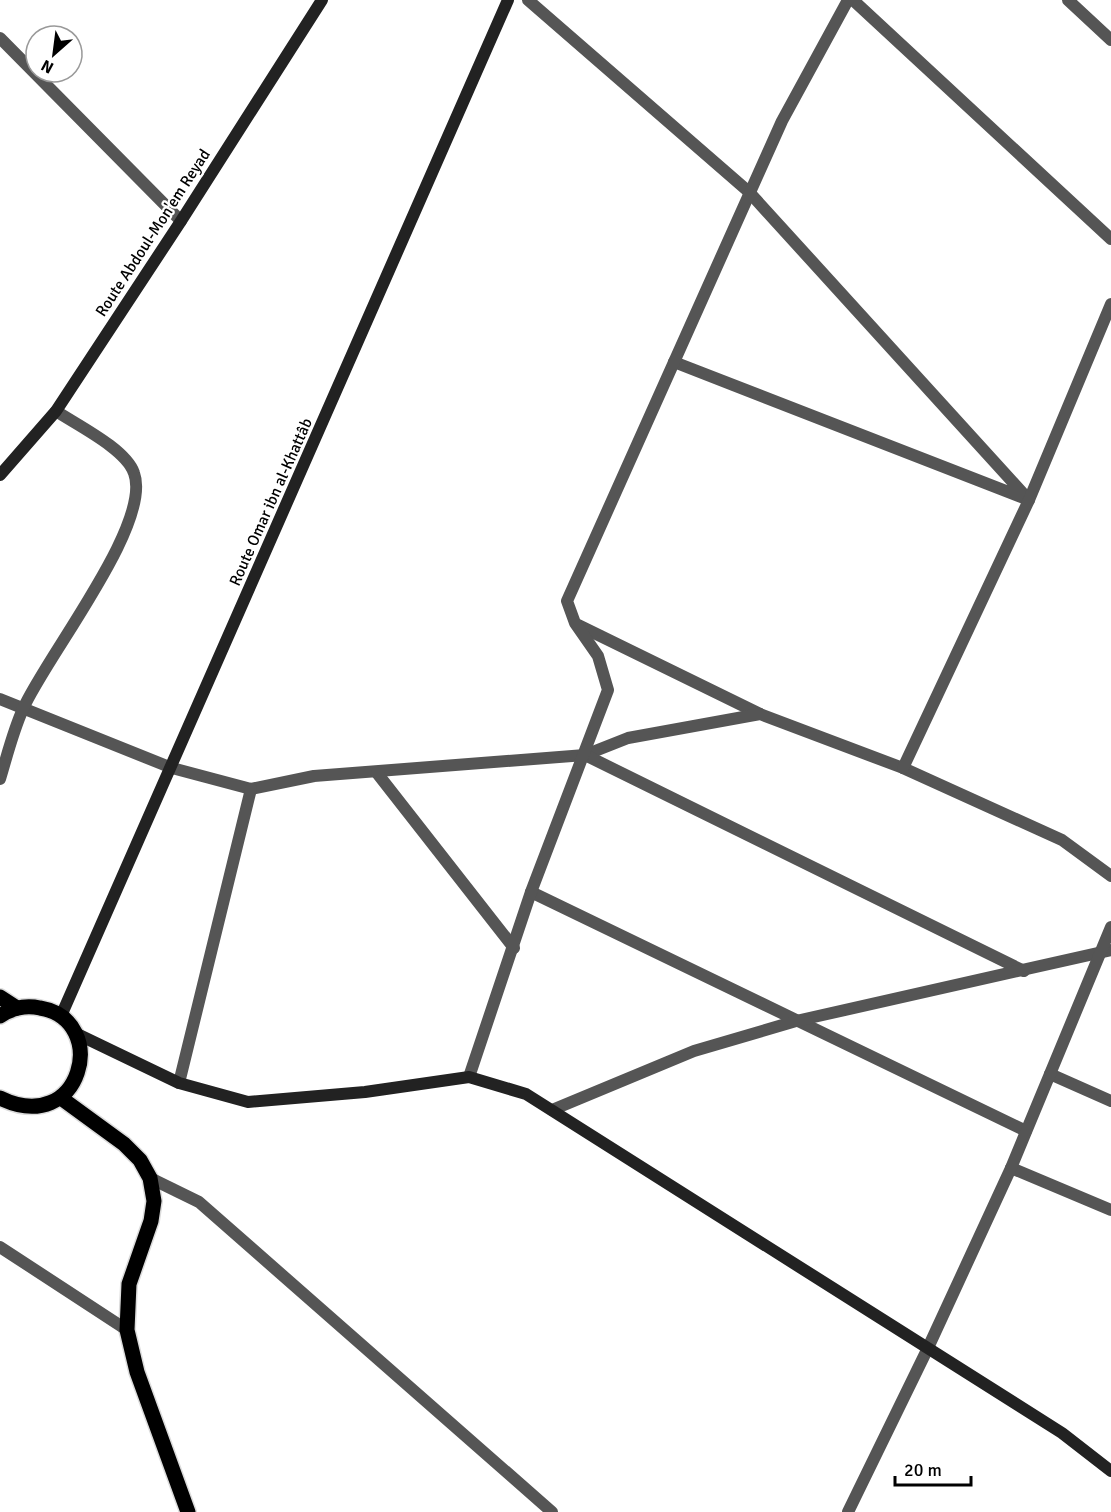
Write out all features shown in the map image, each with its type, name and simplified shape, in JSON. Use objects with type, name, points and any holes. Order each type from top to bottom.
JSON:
[{"type":"main road","points":[[0,996],[17,1008]]},
{"type":"main road","points":[[0,1016],[17,1008],[47,1009],[61,1016],[75,1033],[81,1050],[80,1068],[73,1085],[61,1098],[41,1107],[20,1107],[0,1099]]},
{"type":"main road","points":[[61,1098],[124,1144],[140,1160],[150,1178],[154,1201],[151,1221],[129,1284],[127,1330],[136,1372],[188,1512]]},
{"type":"street","name":"Route Abdoul-Mon'em Reyad","points":[[0,475],[56,411],[322,0]]},
{"type":"street","name":"Route Omar ibn al-Khattâb","points":[[61,1016],[508,0]]},
{"type":"street","points":[[528,0],[749,192],[1029,500]]},
{"type":"street","points":[[469,1077],[531,892],[608,690],[598,656],[575,623],[567,601],[782,121],[848,0]]},
{"type":"street","points":[[853,0],[1111,239]]},
{"type":"street","points":[[1068,0],[1111,40]]},
{"type":"street","points":[[0,38],[181,221]]},
{"type":"street","points":[[903,768],[1029,500],[1111,304]]},
{"type":"street","points":[[674,362],[1029,500]]},
{"type":"street","points":[[0,779],[23,708],[119,546],[134,509],[134,473],[118,452],[56,411]]},
{"type":"street","points":[[575,623],[760,714],[903,768],[1062,840],[1111,876]]},
{"type":"street","points":[[0,699],[172,768],[251,789],[314,776],[377,773],[585,755],[628,738],[760,714]]},
{"type":"street","points":[[585,755],[1024,971]]},
{"type":"street","points":[[377,773],[514,948]]},
{"type":"street","points":[[179,1083],[251,789]]},
{"type":"street","points":[[531,892],[1026,1131]]},
{"type":"street","points":[[848,1512],[927,1350],[1011,1168],[1105,952],[1111,927]]},
{"type":"street","points":[[552,1110],[694,1051],[796,1021],[1105,952]]},
{"type":"street","points":[[75,1033],[179,1083],[249,1102],[365,1092],[469,1077],[526,1094],[927,1350],[1062,1433],[1111,1471]]},
{"type":"street","points":[[1050,1074],[1111,1101]]},
{"type":"street","points":[[1011,1168],[1111,1210]]},
{"type":"street","points":[[150,1178],[199,1202],[552,1512]]},
{"type":"street","points":[[0,1247],[127,1330]]}]
